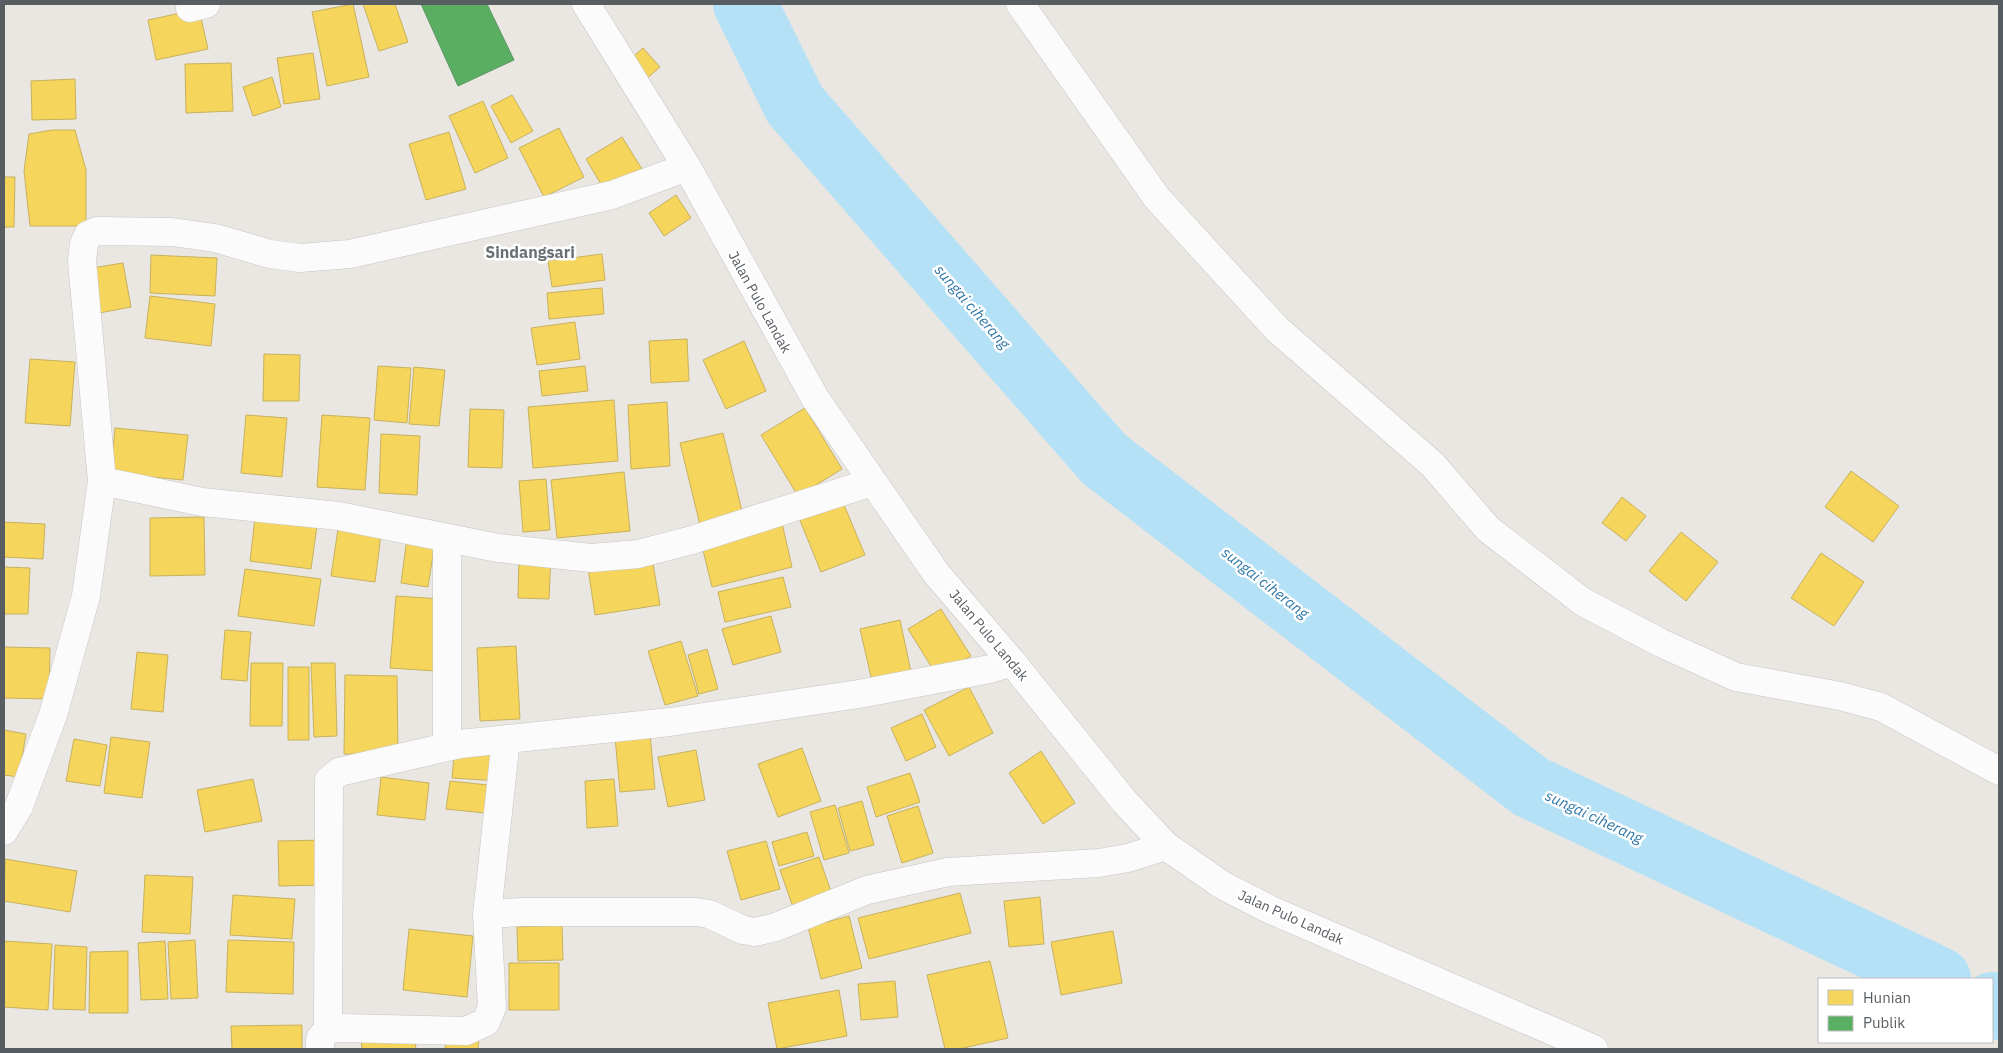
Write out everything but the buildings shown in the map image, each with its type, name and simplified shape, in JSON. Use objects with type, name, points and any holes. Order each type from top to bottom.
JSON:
[{"type":"street","name":"Jalan Pulo Landak","points":[[586,4],[687,167],[814,398],[936,573],[1012,662],[1124,801],[1166,846],[1222,885],[1271,910],[1594,1049]]},
{"type":"street","points":[[1020,4],[1157,198],[1277,329],[1433,465],[1488,528],[1583,602],[1661,643],[1736,677],[1840,696],[1881,707],[1999,771]]},
{"type":"street","points":[[4,831],[19,806],[53,714],[86,596],[102,481],[82,260],[84,244],[88,235],[92,232],[172,232],[215,238],[270,254],[300,258],[350,254],[612,195],[687,167]]},
{"type":"street","points":[[102,481],[202,502],[339,516],[498,548],[591,558],[638,554],[692,540],[872,482]]},
{"type":"street","points":[[447,538],[447,747]]},
{"type":"street","points":[[324,1039],[330,780],[338,772],[447,747],[670,722],[859,694],[990,670],[1012,662]]},
{"type":"street","points":[[324,1039],[342,1028],[466,1031],[486,1022],[492,1006],[487,914],[506,739]]},
{"type":"street","points":[[487,914],[524,912],[696,912],[708,914],[743,930],[756,932],[776,927],[867,890],[948,872],[1099,863],[1128,858],[1166,846]]},
{"type":"waterway","name":"sungai ciherang","points":[[745,4],[795,105],[1104,459],[1531,787],[1937,978]]},
{"type":"waterway","name":"sungai ciherang","points":[[1993,1005],[1999,1008]]},
{"type":"district","name":"Sindangsari","points":[[530,252]]}]
